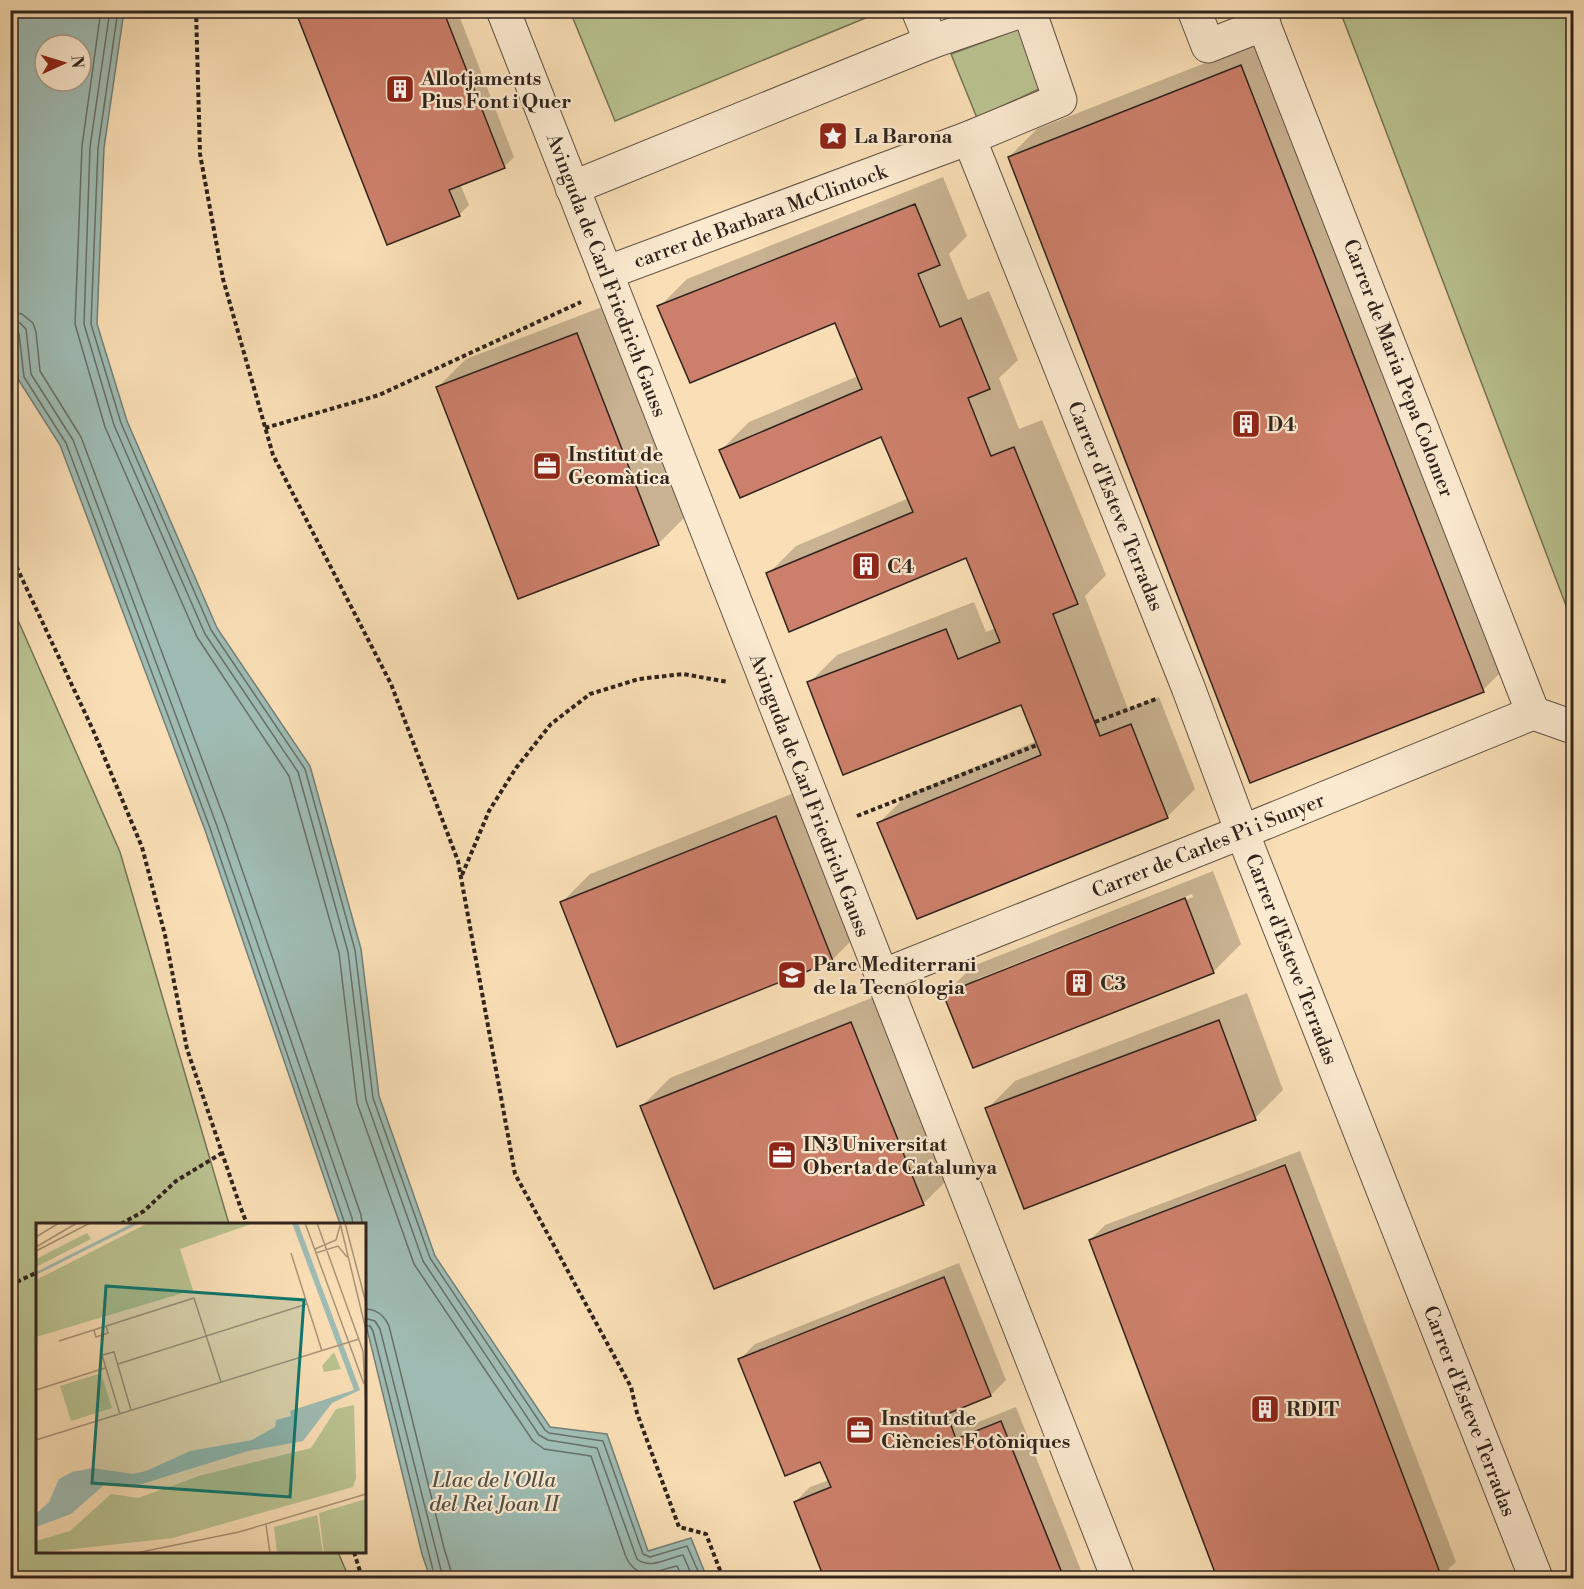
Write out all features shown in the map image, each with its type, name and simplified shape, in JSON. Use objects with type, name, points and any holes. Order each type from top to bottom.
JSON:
[{"type":"street","name":"Avinguda de Carl Friedrich Gauss","points":[[503,10],[1118,1578]]},
{"type":"street","points":[[918,10],[931,42]]},
{"type":"street","points":[[572,188],[931,42],[1024,10]]},
{"type":"street","name":"carrer de Barbara McClintock","points":[[609,280],[1060,100],[1029,10]]},
{"type":"street","name":"Carrer de Maria Pepa Colomer","points":[[1194,10],[1208,45],[1261,17],[1533,712]]},
{"type":"street","name":"Carrer d'Esteve Terradas","points":[[969,138],[1188,687],[1242,832],[1536,1578]]},
{"type":"street","points":[[1533,712],[1572,725]]},
{"type":"street","name":"Carrer de Carles Pi i Sunyer","points":[[882,976],[1242,832],[1533,712]]},
{"type":"path","points":[[196,10],[200,154],[223,279],[273,455],[391,684],[458,861],[515,1174],[631,1386],[638,1413],[679,1527],[706,1534],[723,1578]]},
{"type":"path","points":[[265,428],[379,395],[505,338],[609,280]]},
{"type":"path","points":[[10,553],[93,730],[142,847],[165,935],[188,1049],[248,1223]]},
{"type":"path","points":[[461,877],[489,811],[516,768],[551,724],[590,694],[639,679],[683,674],[768,687]]},
{"type":"path","points":[[1095,722],[1188,687]]},
{"type":"path","points":[[824,829],[1037,745]]},
{"type":"path","points":[[123,1223],[144,1211],[176,1181],[222,1152]]},
{"type":"path","points":[[10,1285],[36,1273]]},
{"type":"path","points":[[355,1553],[362,1578]]},
{"type":"green space","points":[[570,10],[885,10],[615,121],[570,11]]},
{"type":"green space","points":[[1340,11],[1573,11],[1573,624],[1373,97]]},
{"type":"green space","points":[[1019,29],[1041,88],[977,118],[951,54]]},
{"type":"green space","points":[[10,602],[120,852],[229,1223],[36,1223],[36,1553],[338,1553],[349,1578],[11,1578]]},
{"type":"water","name":"Llac de l'Olla del Rei Joan II","points":[[10,11],[124,11],[104,148],[97,324],[127,421],[217,628],[310,766],[361,949],[379,1096],[435,1256],[550,1427],[607,1434],[648,1551],[691,1538],[707,1578],[430,1578],[422,1554],[366,1325],[366,1223],[340,1223],[205,830],[60,445],[18,379],[10,305]]},
{"type":"building","name":"Allotjaments Pius Font i Quer","points":[[295,10],[443,10],[505,168],[449,190],[460,216],[387,245]]},
{"type":"building","name":"D4","points":[[1241,65],[1484,692],[1250,783],[1008,157]]},
{"type":"building","name":"C4","points":[[915,204],[940,265],[918,274],[940,327],[961,318],[990,389],[968,398],[991,456],[1014,447],[1078,604],[1053,614],[1100,736],[1131,724],[1168,818],[917,919],[877,823],[1041,755],[1021,705],[843,775],[807,682],[946,629],[958,659],[1000,642],[966,558],[789,632],[766,573],[913,512],[881,437],[740,498],[719,450],[862,389],[835,323],[690,383],[657,306]]},
{"type":"building","name":"Institut de Geomàtica","points":[[577,333],[659,545],[518,599],[436,387]]},
{"type":"building","points":[[776,816],[833,961],[617,1047],[560,902]]},
{"type":"building","name":"C3","points":[[1185,898],[1214,973],[973,1068],[943,994]]},
{"type":"building","points":[[1219,1020],[1256,1120],[1024,1209],[985,1108]]},
{"type":"building","name":"IN3 Universitat Oberta de Catalunya","points":[[851,1022],[924,1205],[714,1289],[640,1106]]},
{"type":"building","name":"RDIT","points":[[1285,1165],[1442,1578],[1217,1578],[1089,1240]]},
{"type":"building","name":"Institut de Ciències Fotòniques","points":[[944,1277],[991,1396],[947,1414],[956,1439],[1001,1421],[1064,1578],[824,1578],[794,1502],[831,1487],[820,1462],[785,1476],[738,1359]]},
{"type":"place","name":"Allotjaments Pius Font i Quer","points":[[400,89]]},
{"type":"place","name":"La Barona","points":[[833,136]]},
{"type":"place","name":"D4","points":[[1246,424]]},
{"type":"place","name":"Institut de Geomàtica","points":[[547,466]]},
{"type":"place","name":"C4","points":[[866,566]]},
{"type":"place","name":"Parc Mediterrani de la Tecnologia","points":[[792,975]]},
{"type":"place","name":"C3","points":[[1079,983]]},
{"type":"place","name":"IN3 Universitat Oberta de Catalunya","points":[[782,1155]]},
{"type":"place","name":"RDIT","points":[[1265,1409]]},
{"type":"place","name":"Institut de Ciències Fotòniques","points":[[860,1430]]}]
